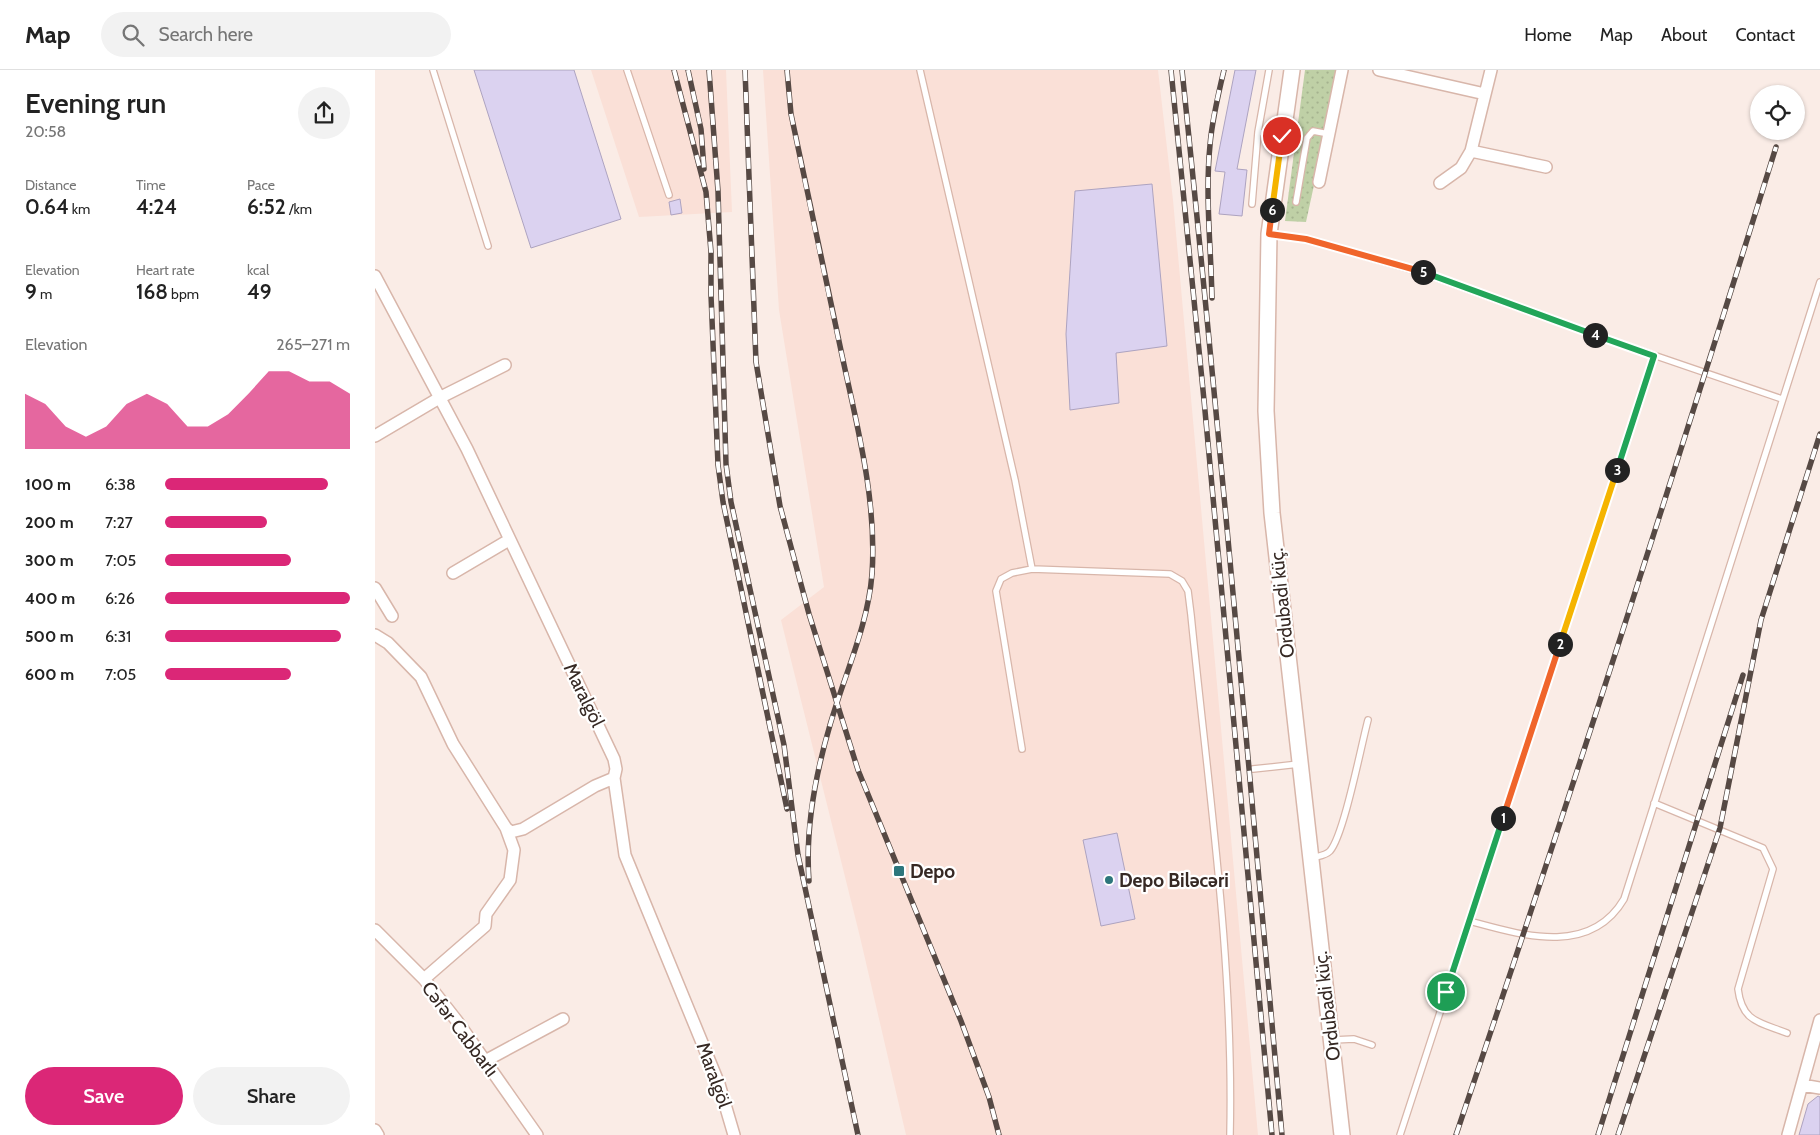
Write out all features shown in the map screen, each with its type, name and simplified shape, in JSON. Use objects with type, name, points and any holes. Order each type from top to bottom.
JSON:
[{"type":"main road","name":"Ordubadi küç.","points":[[1292,70],[1269,234],[1266,411],[1269,479],[1299,764],[1342,1135]]},
{"type":"street","points":[[1319,182],[1342,70]]},
{"type":"street","points":[[1379,70],[1485,94]]},
{"type":"street","points":[[1440,182],[1461,168],[1471,151],[1491,70]]},
{"type":"street","points":[[1471,151],[1546,167]]},
{"type":"street","name":"Maralgöl","points":[[375,276],[441,397],[614,759],[616,769],[614,778],[625,855],[719,1084],[734,1135]]},
{"type":"street","points":[[375,436],[441,397],[505,365]]},
{"type":"street","points":[[453,573],[509,540]]},
{"type":"street","points":[[375,588],[393,616]]},
{"type":"street","points":[[375,635],[387,643],[421,677],[453,744],[506,828],[514,850],[510,880],[485,914],[485,926],[423,979]]},
{"type":"street","points":[[506,828],[511,832],[523,829],[595,786],[614,778]]},
{"type":"street","name":"Cəfər Cabbarlı","points":[[375,930],[423,979],[485,1061],[537,1135]]},
{"type":"street","points":[[485,1061],[563,1019]]},
{"type":"street","points":[[1788,1135],[1820,1020]]},
{"type":"street","points":[[1802,1085],[1820,1088]]},
{"type":"street","points":[[375,1130],[378,1135]]},
{"type":"lane","points":[[433,70],[488,246]]},
{"type":"lane","points":[[627,70],[669,195]]},
{"type":"lane","points":[[920,70],[1015,480],[1032,569]]},
{"type":"lane","points":[[1252,204],[1258,132],[1269,70]]},
{"type":"lane","points":[[1296,202],[1307,138],[1313,131],[1329,134]]},
{"type":"lane","points":[[1258,132],[1282,136]]},
{"type":"lane","points":[[1269,234],[1306,239],[1426,274],[1654,356],[1782,399]]},
{"type":"lane","points":[[1469,921],[1523,936],[1539,938],[1572,934],[1603,924],[1615,913],[1623,899],[1820,282]]},
{"type":"lane","points":[[1401,1135],[1654,356]]},
{"type":"lane","points":[[1022,749],[996,591],[1001,579],[1012,573],[1032,569],[1170,574],[1182,581],[1188,591],[1224,946],[1229,1018],[1230,1135]]},
{"type":"lane","points":[[1310,858],[1326,854],[1334,845],[1341,826],[1368,720]]},
{"type":"lane","points":[[1253,770],[1299,764]]},
{"type":"lane","points":[[1654,802],[1763,848],[1773,869],[1738,989],[1740,1004],[1747,1016],[1787,1033]]},
{"type":"lane","points":[[1331,1040],[1354,1039],[1372,1045]]},
{"type":"shaded area","points":[[591,70],[726,70],[732,212],[639,217]]},
{"type":"shaded area","points":[[763,70],[1158,70],[1173,200],[1258,1135],[906,1135],[860,937],[781,620],[824,587],[779,310]]},
{"type":"green space","points":[[1305,70],[1339,70],[1306,222],[1285,221]]},
{"type":"building","points":[[474,70],[574,70],[621,219],[531,248]]},
{"type":"building","points":[[1235,70],[1256,70],[1237,169],[1247,170],[1242,216],[1219,214],[1225,172],[1215,171]]},
{"type":"building","points":[[1152,184],[1167,346],[1116,353],[1119,403],[1070,410],[1066,334],[1075,191]]},
{"type":"building","points":[[680,199],[682,213],[671,215],[669,202]]},
{"type":"building","name":"Depo Biləcəri","points":[[1117,833],[1135,919],[1101,926],[1083,840]]},
{"type":"building","points":[[1818,1096],[1820,1097],[1820,1135],[1799,1135],[1808,1104]]},
{"type":"railway","points":[[674,70],[706,192],[711,252],[718,465],[723,502],[787,809]]},
{"type":"railway","points":[[688,70],[701,129],[704,169]]},
{"type":"railway","points":[[709,70],[718,191],[726,464],[731,502],[784,745],[798,855],[858,1135]]},
{"type":"railway","points":[[745,70],[756,362],[780,506],[809,614],[858,770],[961,1021],[989,1097],[999,1135]]},
{"type":"railway","points":[[787,70],[791,114],[865,466],[872,520],[873,547],[870,593],[866,613],[830,725],[812,802],[808,841],[809,881]]},
{"type":"railway","points":[[1171,70],[1204,400],[1272,1135]]},
{"type":"railway","points":[[1182,70],[1221,469],[1282,1135]]},
{"type":"railway","points":[[1212,298],[1208,202],[1209,164],[1212,126],[1224,70]]},
{"type":"railway","points":[[1456,1135],[1619,642],[1776,147]]},
{"type":"railway","points":[[1618,1135],[1720,828],[1761,620],[1820,434]]},
{"type":"railway","points":[[1598,1135],[1743,675]]},
{"type":"place","name":"Depo","points":[[899,871]]},
{"type":"place","name":"Depo Biləcəri","points":[[1109,880]]},
{"type":"route","points":[[1282,136],[1269,234],[1295,236],[1386,261],[1654,356],[1446,992]]}]
